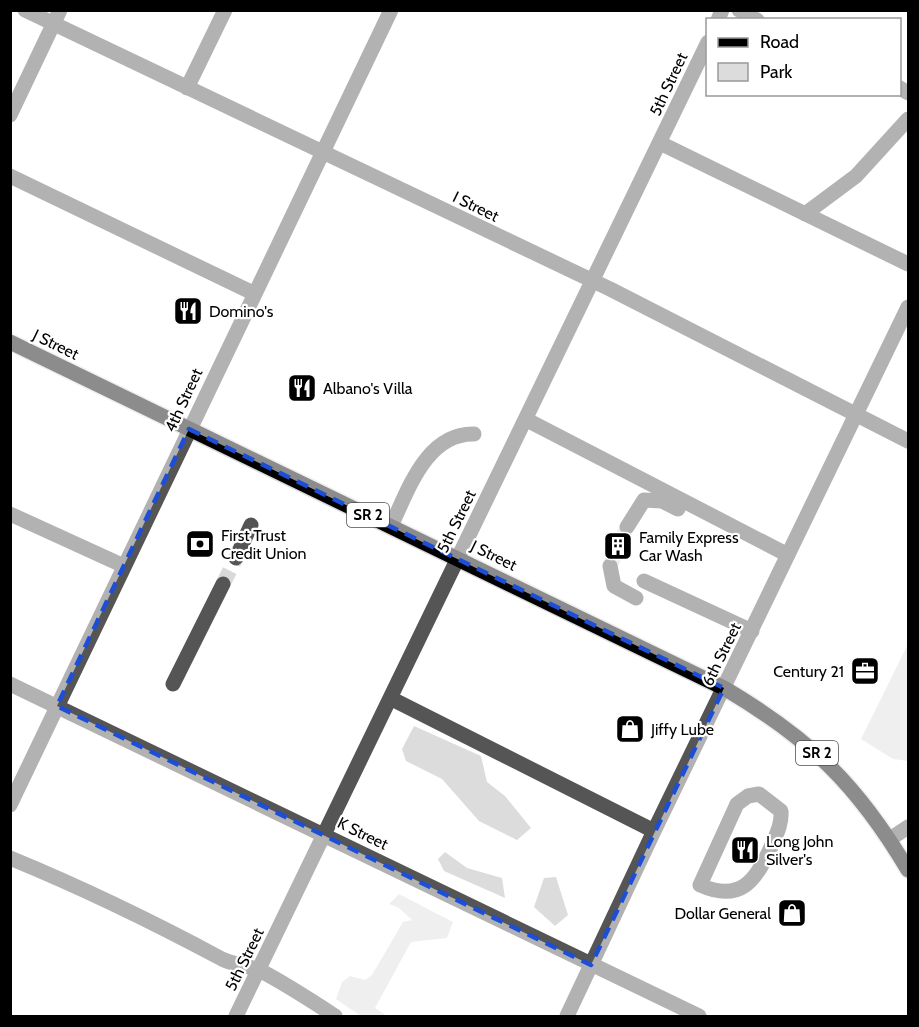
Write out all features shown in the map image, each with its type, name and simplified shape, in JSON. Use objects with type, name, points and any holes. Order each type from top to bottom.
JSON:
[{"type":"main road","name":"J Street","points":[[10,342],[724,688],[801,738],[839,774],[890,839],[909,870]]},
{"type":"street","name":"I Street","points":[[24,10],[57,17],[187,88],[592,281],[909,441]]},
{"type":"street","points":[[187,88],[225,10]]},
{"type":"street","name":"4th Street","points":[[10,805],[253,293],[391,10]]},
{"type":"street","points":[[739,10],[753,18]]},
{"type":"street","points":[[10,115],[57,17]]},
{"type":"street","name":"5th Street","points":[[236,1017],[706,46]]},
{"type":"street","points":[[805,214],[856,176],[909,119]]},
{"type":"street","points":[[660,143],[909,264]]},
{"type":"street","points":[[10,176],[253,293]]},
{"type":"street","name":"6th Street","points":[[567,1017],[654,831],[909,307]]},
{"type":"street","points":[[527,420],[789,555]]},
{"type":"street","points":[[391,526],[413,477],[437,447],[462,434],[474,434]]},
{"type":"street","points":[[627,527],[644,500],[662,501],[678,509]]},
{"type":"street","points":[[10,514],[124,566]]},
{"type":"street","points":[[236,558],[251,525]]},
{"type":"street","points":[[610,566],[614,586],[636,598]]},
{"type":"street","points":[[644,581],[752,631]]},
{"type":"street","points":[[173,684],[224,584]]},
{"type":"street","name":"K Street","points":[[10,684],[325,834],[699,1017]]},
{"type":"street","points":[[390,698],[654,831]]},
{"type":"street","points":[[759,794],[781,811],[782,822],[753,882],[736,891],[716,892],[700,885],[738,804],[748,796],[759,794]]},
{"type":"street","points":[[890,839],[909,827]]},
{"type":"street","points":[[10,858],[57,877],[136,916],[163,926],[223,960],[259,970],[335,1017]]},
{"type":"highlighted area","points":[[189,429],[724,688],[591,965],[57,706]]},
{"type":"green space","points":[[908,644],[908,761],[893,759],[861,739]]},
{"type":"green space","points":[[414,726],[481,756],[487,782],[505,796],[531,828],[517,840],[479,821],[442,779],[406,761],[402,749]]},
{"type":"green space","points":[[445,852],[467,868],[502,878],[505,898],[444,871],[438,859]]},
{"type":"green space","points":[[556,877],[568,915],[555,926],[534,907],[544,878]]},
{"type":"green space","points":[[399,894],[453,922],[447,938],[411,942],[375,1008],[387,1016],[361,1016],[336,999],[342,982],[350,976],[365,980],[372,975],[403,922],[412,920],[399,908],[389,904]]},
{"type":"tunnel","points":[[610,566],[627,527]]},
{"type":"tunnel","points":[[223,584],[236,558]]},
{"type":"place","name":"Domino's","points":[[188,311]]},
{"type":"place","name":"Albano's Villa","points":[[302,388]]},
{"type":"place","name":"First Trust Credit Union","points":[[200,544]]},
{"type":"place","name":"Family Express Car Wash","points":[[618,546]]},
{"type":"place","name":"Century 21","points":[[865,671]]},
{"type":"place","name":"Jiffy Lube","points":[[630,729]]},
{"type":"place","name":"Long John Silver's","points":[[745,850]]},
{"type":"place","name":"Dollar General","points":[[792,913]]}]
